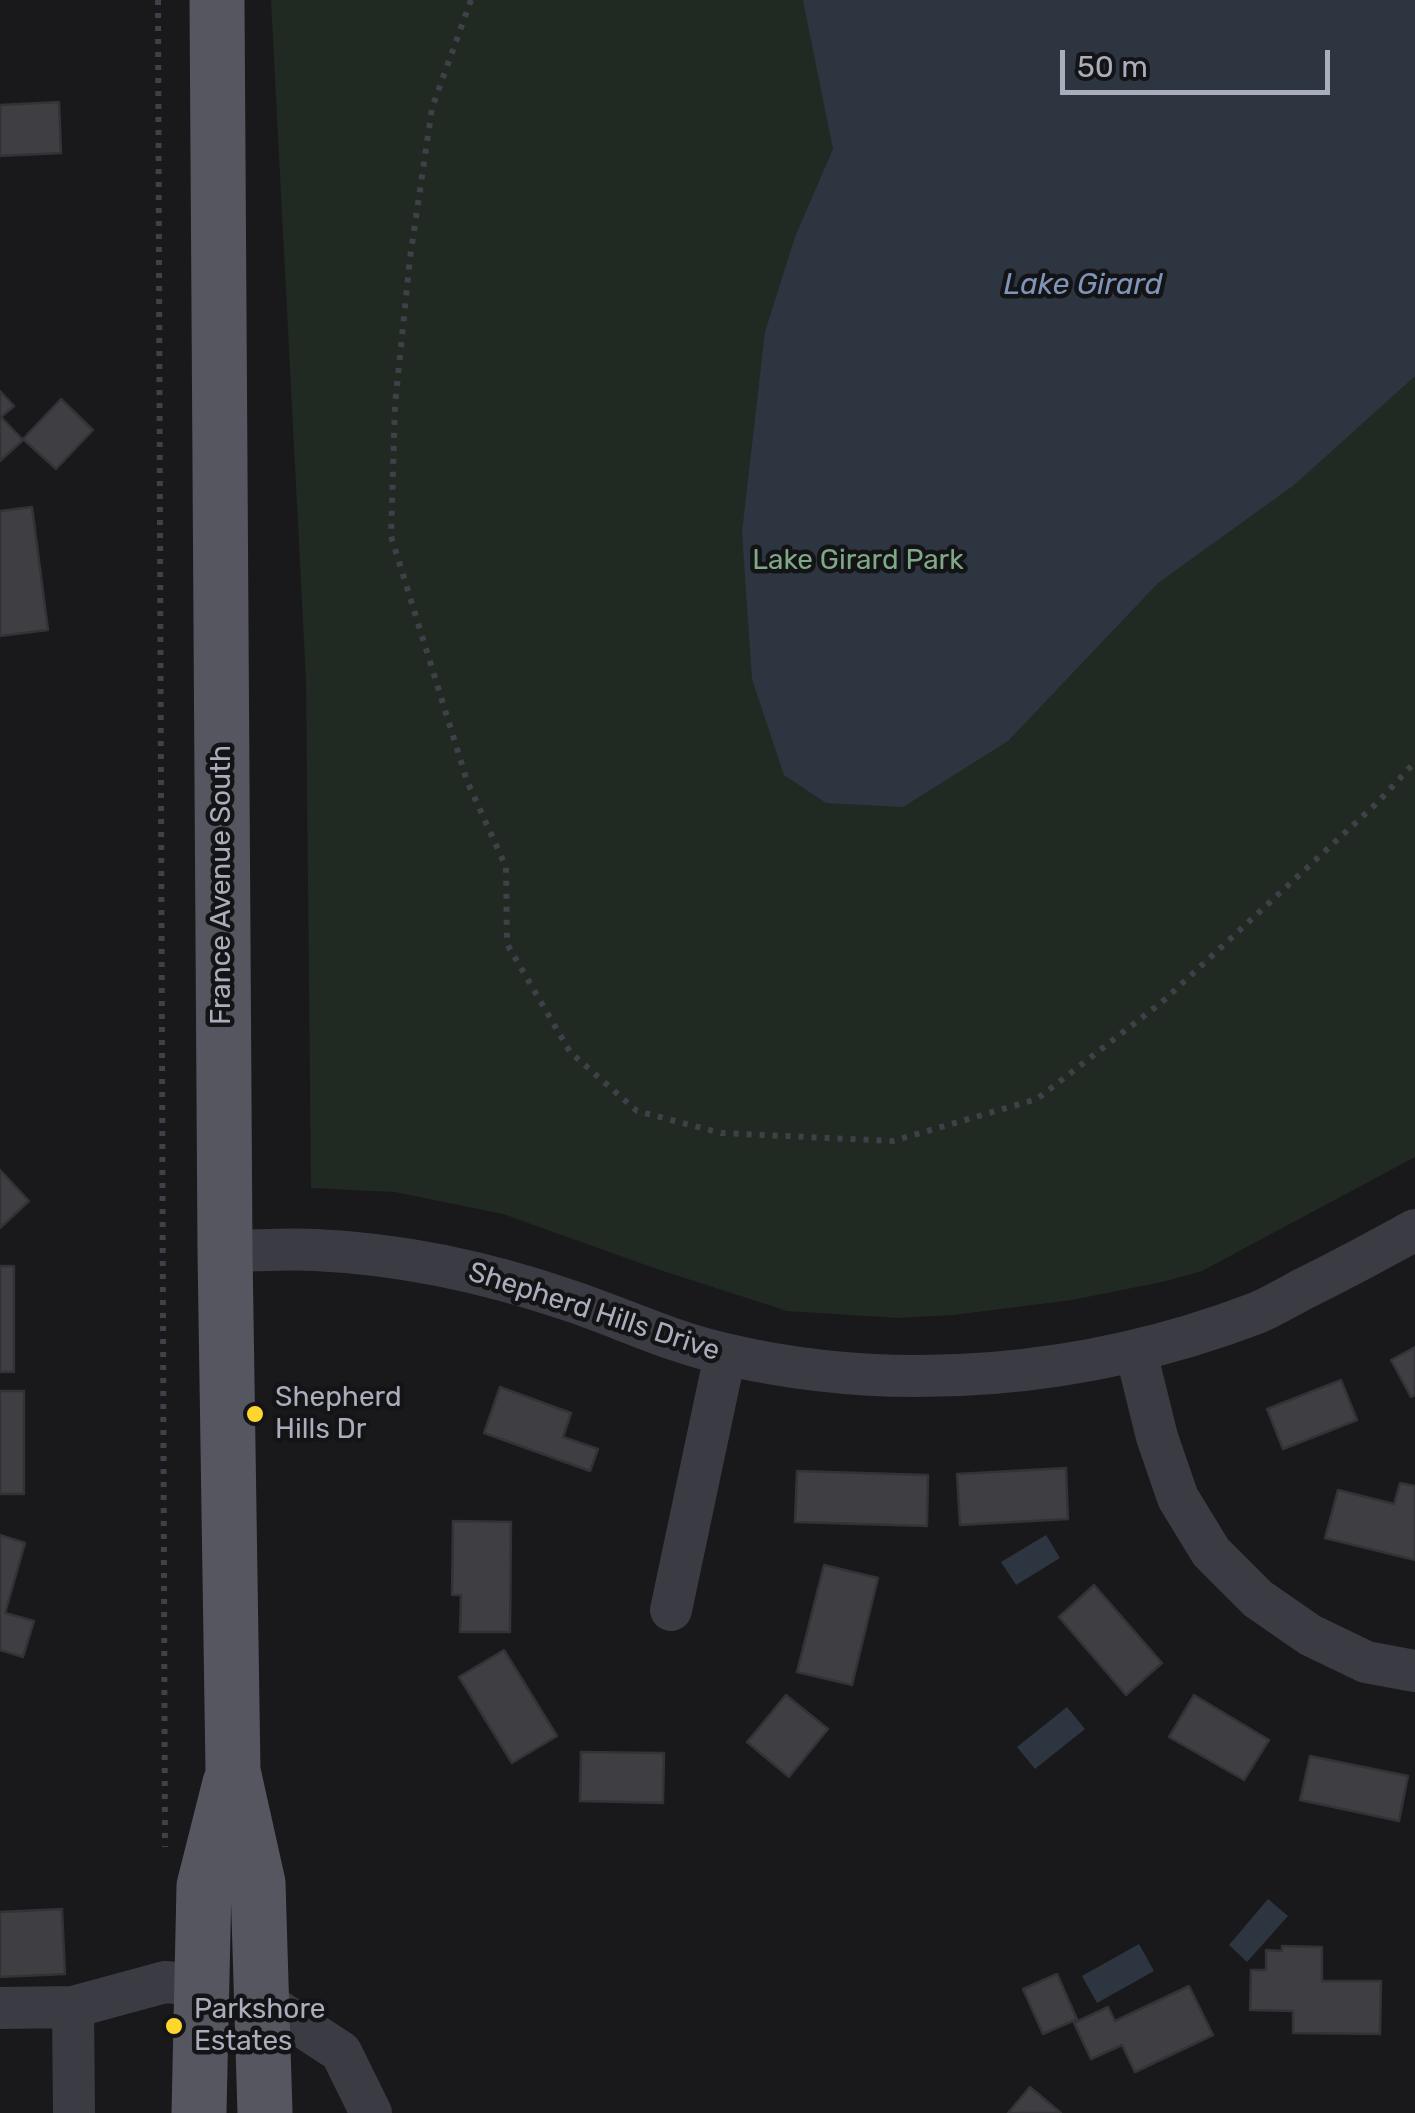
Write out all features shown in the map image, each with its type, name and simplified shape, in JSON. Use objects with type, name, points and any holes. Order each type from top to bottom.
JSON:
[{"type":"main road","name":"France Avenue South","points":[[216,0],[225,1251],[233,1771],[258,1883],[265,2113]]},
{"type":"main road","name":"France Avenue South","points":[[199,2113],[204,1886],[233,1771]]},
{"type":"street","name":"Shepherd Hills Drive","points":[[225,1251],[313,1250],[398,1257],[483,1274],[568,1300],[676,1342],[726,1354],[791,1367],[908,1376],[1026,1370],[1136,1352],[1256,1313],[1415,1230]]},
{"type":"street","points":[[1136,1352],[1157,1436],[1178,1498],[1211,1552],[1258,1599],[1310,1635],[1366,1662],[1415,1671]]},
{"type":"street","points":[[672,1610],[726,1354]]},
{"type":"street","points":[[0,2008],[73,2007],[165,1982],[201,1985]]},
{"type":"street","points":[[264,2001],[341,2052],[370,2113]]},
{"type":"street","points":[[73,2007],[74,2113]]},
{"type":"path","points":[[158,0],[165,1866]]},
{"type":"path","points":[[471,0],[432,108],[410,258],[395,405],[391,536],[467,782],[506,867],[507,944],[570,1052],[637,1111],[721,1132],[894,1141],[1037,1099],[1162,1002],[1377,803],[1415,762]]},
{"type":"green space","name":"Lake Girard Park","points":[[271,0],[1415,0],[1415,1157],[1202,1271],[1072,1300],[898,1318],[787,1311],[503,1214],[395,1192],[311,1188],[306,679]]},
{"type":"water","name":"Lake Girard","points":[[803,0],[1415,0],[1415,376],[1294,485],[1158,583],[1008,741],[903,807],[826,803],[784,775],[752,679],[742,532],[765,332],[795,237],[833,149]]},
{"type":"water","points":[[1046,1535],[1060,1558],[1016,1585],[1001,1562]]},
{"type":"water","points":[[1067,1707],[1085,1729],[1035,1769],[1017,1747]]},
{"type":"water","points":[[1268,1899],[1288,1916],[1247,1962],[1229,1945]]},
{"type":"water","points":[[1139,1944],[1154,1971],[1097,2003],[1082,1976]]},
{"type":"building","points":[[59,102],[61,153],[0,156],[0,105]]},
{"type":"building","points":[[0,391],[14,406],[1,417],[23,440],[0,461]]},
{"type":"building","points":[[61,399],[93,430],[56,469],[23,439]]},
{"type":"building","points":[[32,507],[48,630],[0,636],[0,511]]},
{"type":"building","points":[[0,1170],[29,1201],[0,1228]]},
{"type":"building","points":[[0,1266],[14,1266],[14,1372],[0,1372]]},
{"type":"building","points":[[1415,1347],[1415,1395],[1411,1397],[1391,1360]]},
{"type":"building","points":[[1341,1380],[1357,1420],[1283,1449],[1267,1409]]},
{"type":"building","points":[[500,1387],[571,1413],[563,1437],[598,1449],[590,1471],[484,1433]]},
{"type":"building","points":[[0,1391],[24,1391],[24,1494],[0,1494]]},
{"type":"building","points":[[1066,1468],[1068,1519],[960,1525],[957,1474]]},
{"type":"building","points":[[797,1471],[928,1475],[927,1526],[795,1522]]},
{"type":"building","points":[[1400,1483],[1415,1486],[1415,1560],[1325,1538],[1338,1490],[1394,1504]]},
{"type":"building","points":[[453,1521],[511,1522],[510,1632],[460,1632],[461,1595],[452,1595]]},
{"type":"building","points":[[0,1535],[25,1543],[5,1613],[34,1621],[23,1657],[0,1650]]},
{"type":"building","points":[[824,1565],[878,1578],[852,1685],[797,1672]]},
{"type":"building","points":[[1094,1585],[1162,1663],[1126,1695],[1059,1617]]},
{"type":"building","points":[[504,1650],[557,1736],[512,1763],[459,1677]]},
{"type":"building","points":[[786,1695],[828,1729],[789,1777],[747,1742]]},
{"type":"building","points":[[1194,1695],[1269,1740],[1244,1780],[1169,1737]]},
{"type":"building","points":[[581,1752],[664,1753],[663,1803],[580,1801]]},
{"type":"building","points":[[1310,1756],[1408,1776],[1399,1821],[1300,1800]]},
{"type":"building","points":[[62,1909],[65,1974],[0,1977],[0,1912]]},
{"type":"building","points":[[1282,1946],[1322,1947],[1322,1981],[1381,1981],[1380,2034],[1293,2033],[1293,2011],[1250,2010],[1251,1970],[1266,1970],[1266,1950],[1282,1951]]},
{"type":"building","points":[[1057,1974],[1077,2019],[1043,2034],[1023,1989]]},
{"type":"building","points":[[1189,1986],[1213,2035],[1135,2072],[1122,2045],[1091,2059],[1074,2023],[1108,2007],[1115,2021]]},
{"type":"building","points":[[1030,2087],[1061,2113],[1008,2113]]},
{"type":"place","name":"Shepherd Hills Dr","points":[[255,1414]]},
{"type":"place","name":"Parkshore Estates","points":[[174,2026]]}]
